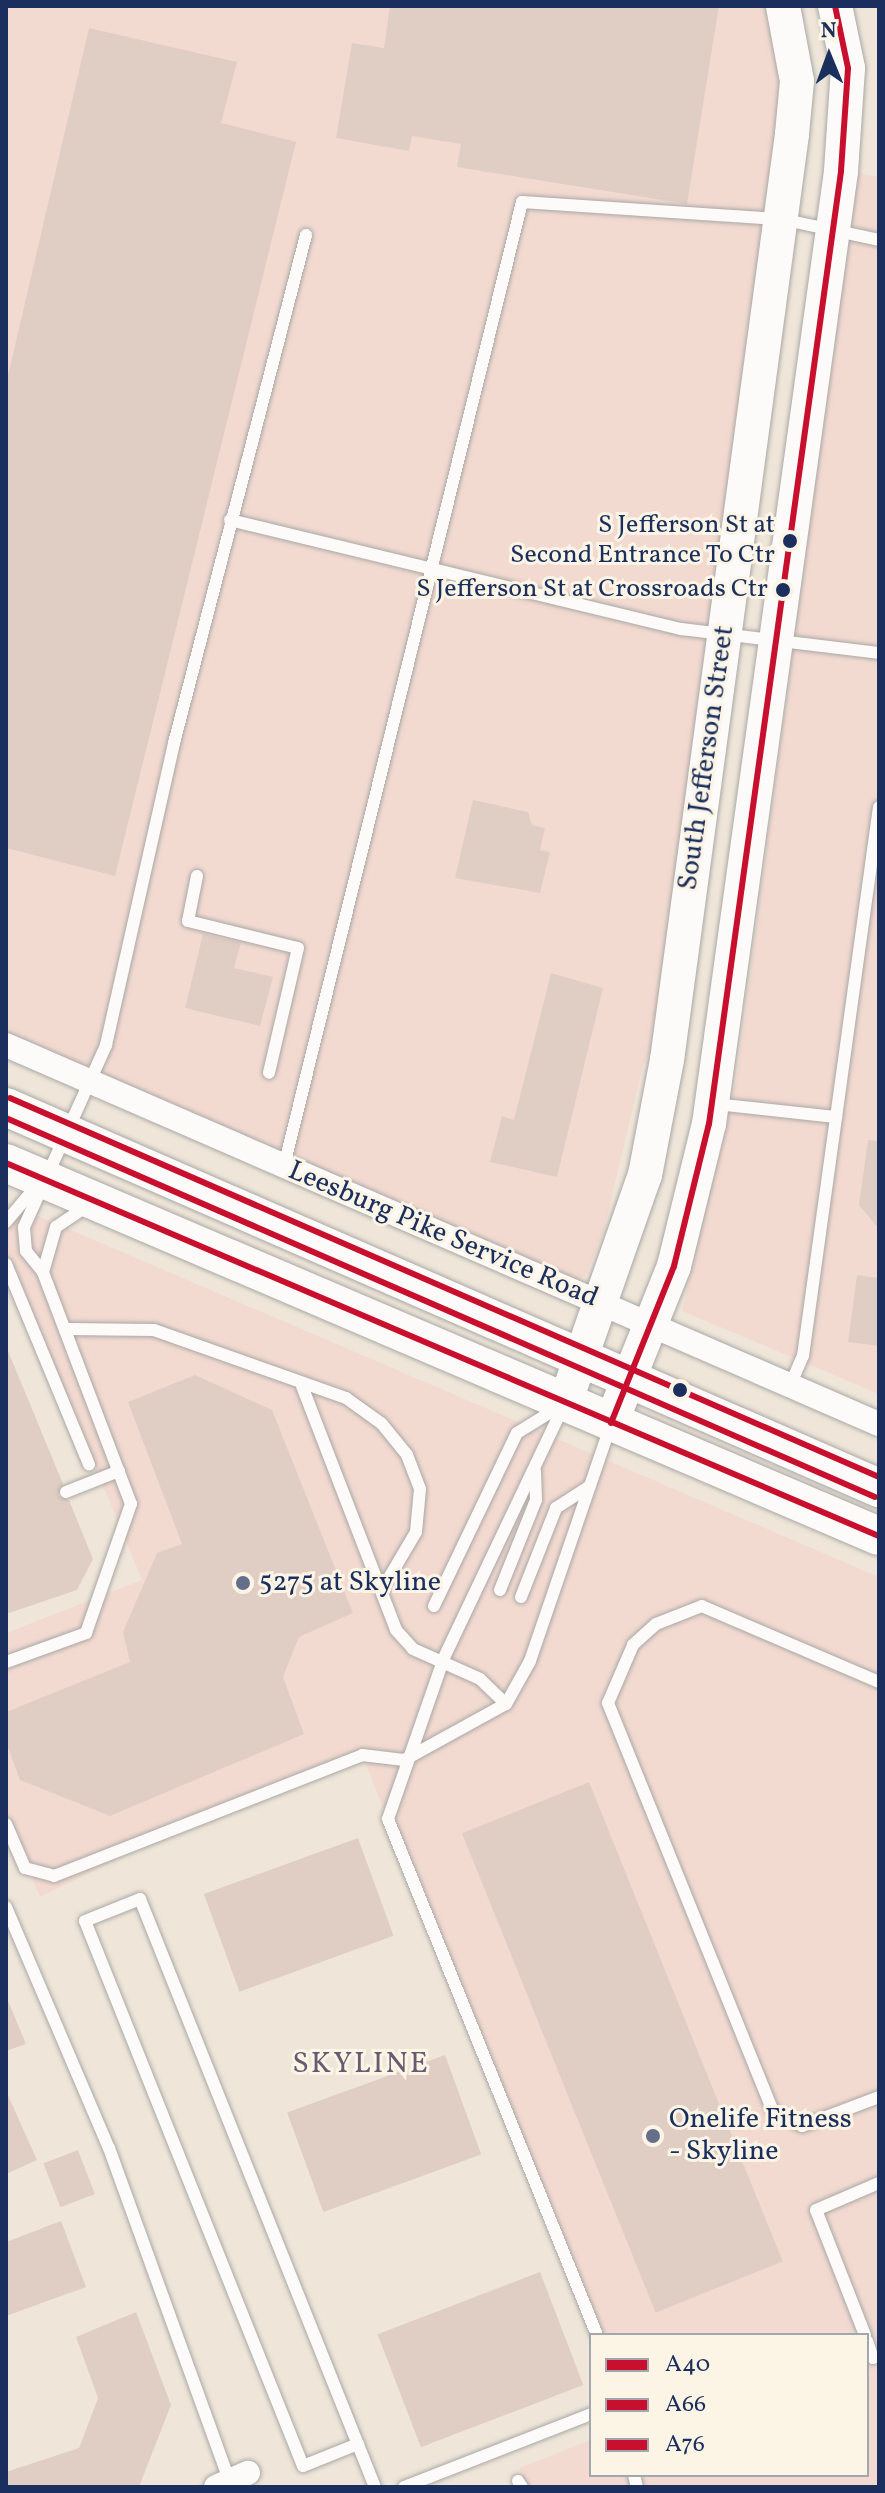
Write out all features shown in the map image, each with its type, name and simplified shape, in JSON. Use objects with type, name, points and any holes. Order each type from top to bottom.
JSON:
[{"type":"main road","points":[[6,1107],[583,1353],[879,1488]]},
{"type":"main road","points":[[6,1163],[879,1536]]},
{"type":"street","name":"South Jefferson Street","points":[[565,1403],[654,1138],[781,219],[797,81],[783,6]]},
{"type":"street","name":"South Jefferson Street","points":[[611,1423],[650,1325],[692,1205],[712,1103],[834,227],[848,68],[835,6]]},
{"type":"street","name":"Leesburg Pike Service Road","points":[[6,1045],[879,1424]]},
{"type":"lane","points":[[284,1166],[434,569],[522,202],[781,219],[834,227],[879,240]]},
{"type":"lane","points":[[6,1662],[86,1633],[131,1504],[67,1329],[23,1234],[44,1179],[95,1083],[230,520],[306,235]]},
{"type":"lane","points":[[230,520],[681,629],[725,631],[879,653]]},
{"type":"lane","points":[[790,1386],[803,1356],[879,807]]},
{"type":"lane","points":[[197,876],[188,921],[298,948],[269,1073]]},
{"type":"lane","points":[[712,1103],[836,1117]]},
{"type":"lane","points":[[6,1222],[44,1179]]},
{"type":"lane","points":[[43,1272],[56,1227],[96,1201]]},
{"type":"lane","points":[[6,1264],[89,1464]]},
{"type":"lane","points":[[67,1329],[154,1330],[302,1386],[346,1398],[407,1455],[420,1489],[416,1532],[383,1588]]},
{"type":"lane","points":[[302,1386],[383,1588],[396,1630],[413,1649],[444,1658],[506,1704]]},
{"type":"lane","points":[[565,1403],[444,1658],[404,1760],[388,1819],[596,2333]]},
{"type":"lane","points":[[434,1606],[517,1433],[565,1403]]},
{"type":"lane","points":[[6,1824],[25,1868],[54,1876],[362,1755],[404,1760],[506,1704],[530,1661],[611,1423]]},
{"type":"lane","points":[[500,1590],[536,1500],[535,1468]]},
{"type":"lane","points":[[66,1492],[119,1471]]},
{"type":"lane","points":[[521,1597],[556,1508],[590,1486]]},
{"type":"lane","points":[[879,1682],[702,1606],[656,1624],[633,1645],[608,1703],[773,2111],[802,2126],[879,2097]]},
{"type":"lane","points":[[358,2444],[303,2466],[85,1921],[140,1899],[358,2444],[375,2487]]},
{"type":"lane","points":[[6,1907],[109,2148],[231,2480]]},
{"type":"lane","points":[[864,2333],[816,2210],[879,2183]]},
{"type":"lane","points":[[404,2487],[589,2415]]},
{"type":"shaded area","points":[[6,6],[767,6],[785,94],[654,1046],[643,1066],[603,1234],[586,1275],[576,1281],[6,1043]]},
{"type":"shaded area","points":[[856,172],[879,177],[879,1394],[682,1311],[736,1082]]},
{"type":"shaded area","points":[[6,1202],[879,1577],[879,2487],[527,2487],[519,2468],[589,2441],[589,2477],[869,2477],[869,2333],[594,2333],[360,1750],[113,1851],[116,1860],[40,1897],[6,1814],[6,1633],[142,1580],[6,1250]]},
{"type":"building","points":[[390,6],[719,6],[687,204],[457,167],[461,144],[412,136],[409,151],[336,138],[352,43],[384,48]]},
{"type":"building","points":[[89,28],[237,62],[221,123],[296,142],[115,876],[6,848],[6,384]]},
{"type":"building","points":[[473,800],[528,812],[532,825],[545,828],[540,850],[550,852],[540,893],[455,878]]},
{"type":"building","points":[[203,934],[241,943],[234,968],[273,977],[260,1026],[185,1008]]},
{"type":"building","points":[[551,973],[603,988],[557,1177],[490,1162],[502,1116],[514,1120]]},
{"type":"building","points":[[868,1140],[879,1141],[879,1229],[859,1205]]},
{"type":"building","points":[[857,1275],[879,1278],[879,1346],[848,1342]]},
{"type":"building","points":[[6,1346],[63,1484],[58,1496],[69,1500],[93,1559],[77,1590],[6,1614]]},
{"type":"building","name":"5275 at Skyline","points":[[195,1375],[272,1410],[353,1613],[299,1637],[283,1677],[304,1734],[110,1816],[20,1780],[6,1742],[6,1712],[130,1662],[123,1632],[157,1553],[182,1544],[128,1402]]},
{"type":"building","points":[[589,1782],[783,2261],[656,2313],[462,1833]]},
{"type":"building","points":[[358,1838],[394,1936],[239,1992],[204,1894]]},
{"type":"building","points":[[6,1996],[26,2044],[6,2051]]},
{"type":"building","points":[[445,2055],[481,2155],[323,2212],[287,2112]]},
{"type":"building","points":[[6,2091],[37,2160],[6,2174]]},
{"type":"building","points":[[78,2150],[95,2194],[60,2207],[43,2163]]},
{"type":"building","points":[[61,2221],[86,2287],[6,2316],[6,2242]]},
{"type":"building","points":[[540,2272],[583,2385],[421,2447],[378,2334]]},
{"type":"building","points":[[136,2312],[171,2405],[139,2487],[6,2487],[6,2472],[79,2448],[98,2398],[76,2337]]},
{"type":"transit line","name":"A40","points":[[611,1423],[674,1266],[709,1124],[841,171],[848,68],[835,6]]},
{"type":"transit line","name":"A76","points":[[10,1098],[879,1477]]},
{"type":"transit line","name":"A66","points":[[6,1118],[875,1497]]},
{"type":"transit line","name":"A40","points":[[6,1163],[879,1536]]},
{"type":"place","name":"S Jefferson St at Second Entrance To Ctr","points":[[790,541]]},
{"type":"place","name":"S Jefferson St at Crossroads Ctr","points":[[783,590]]},
{"type":"place","name":"5275 at Skyline","points":[[243,1583]]},
{"type":"place","name":"Onelife Fitness - Skyline","points":[[653,2136]]},
{"type":"district","name":"SKYLINE","points":[[361,2064]]}]
